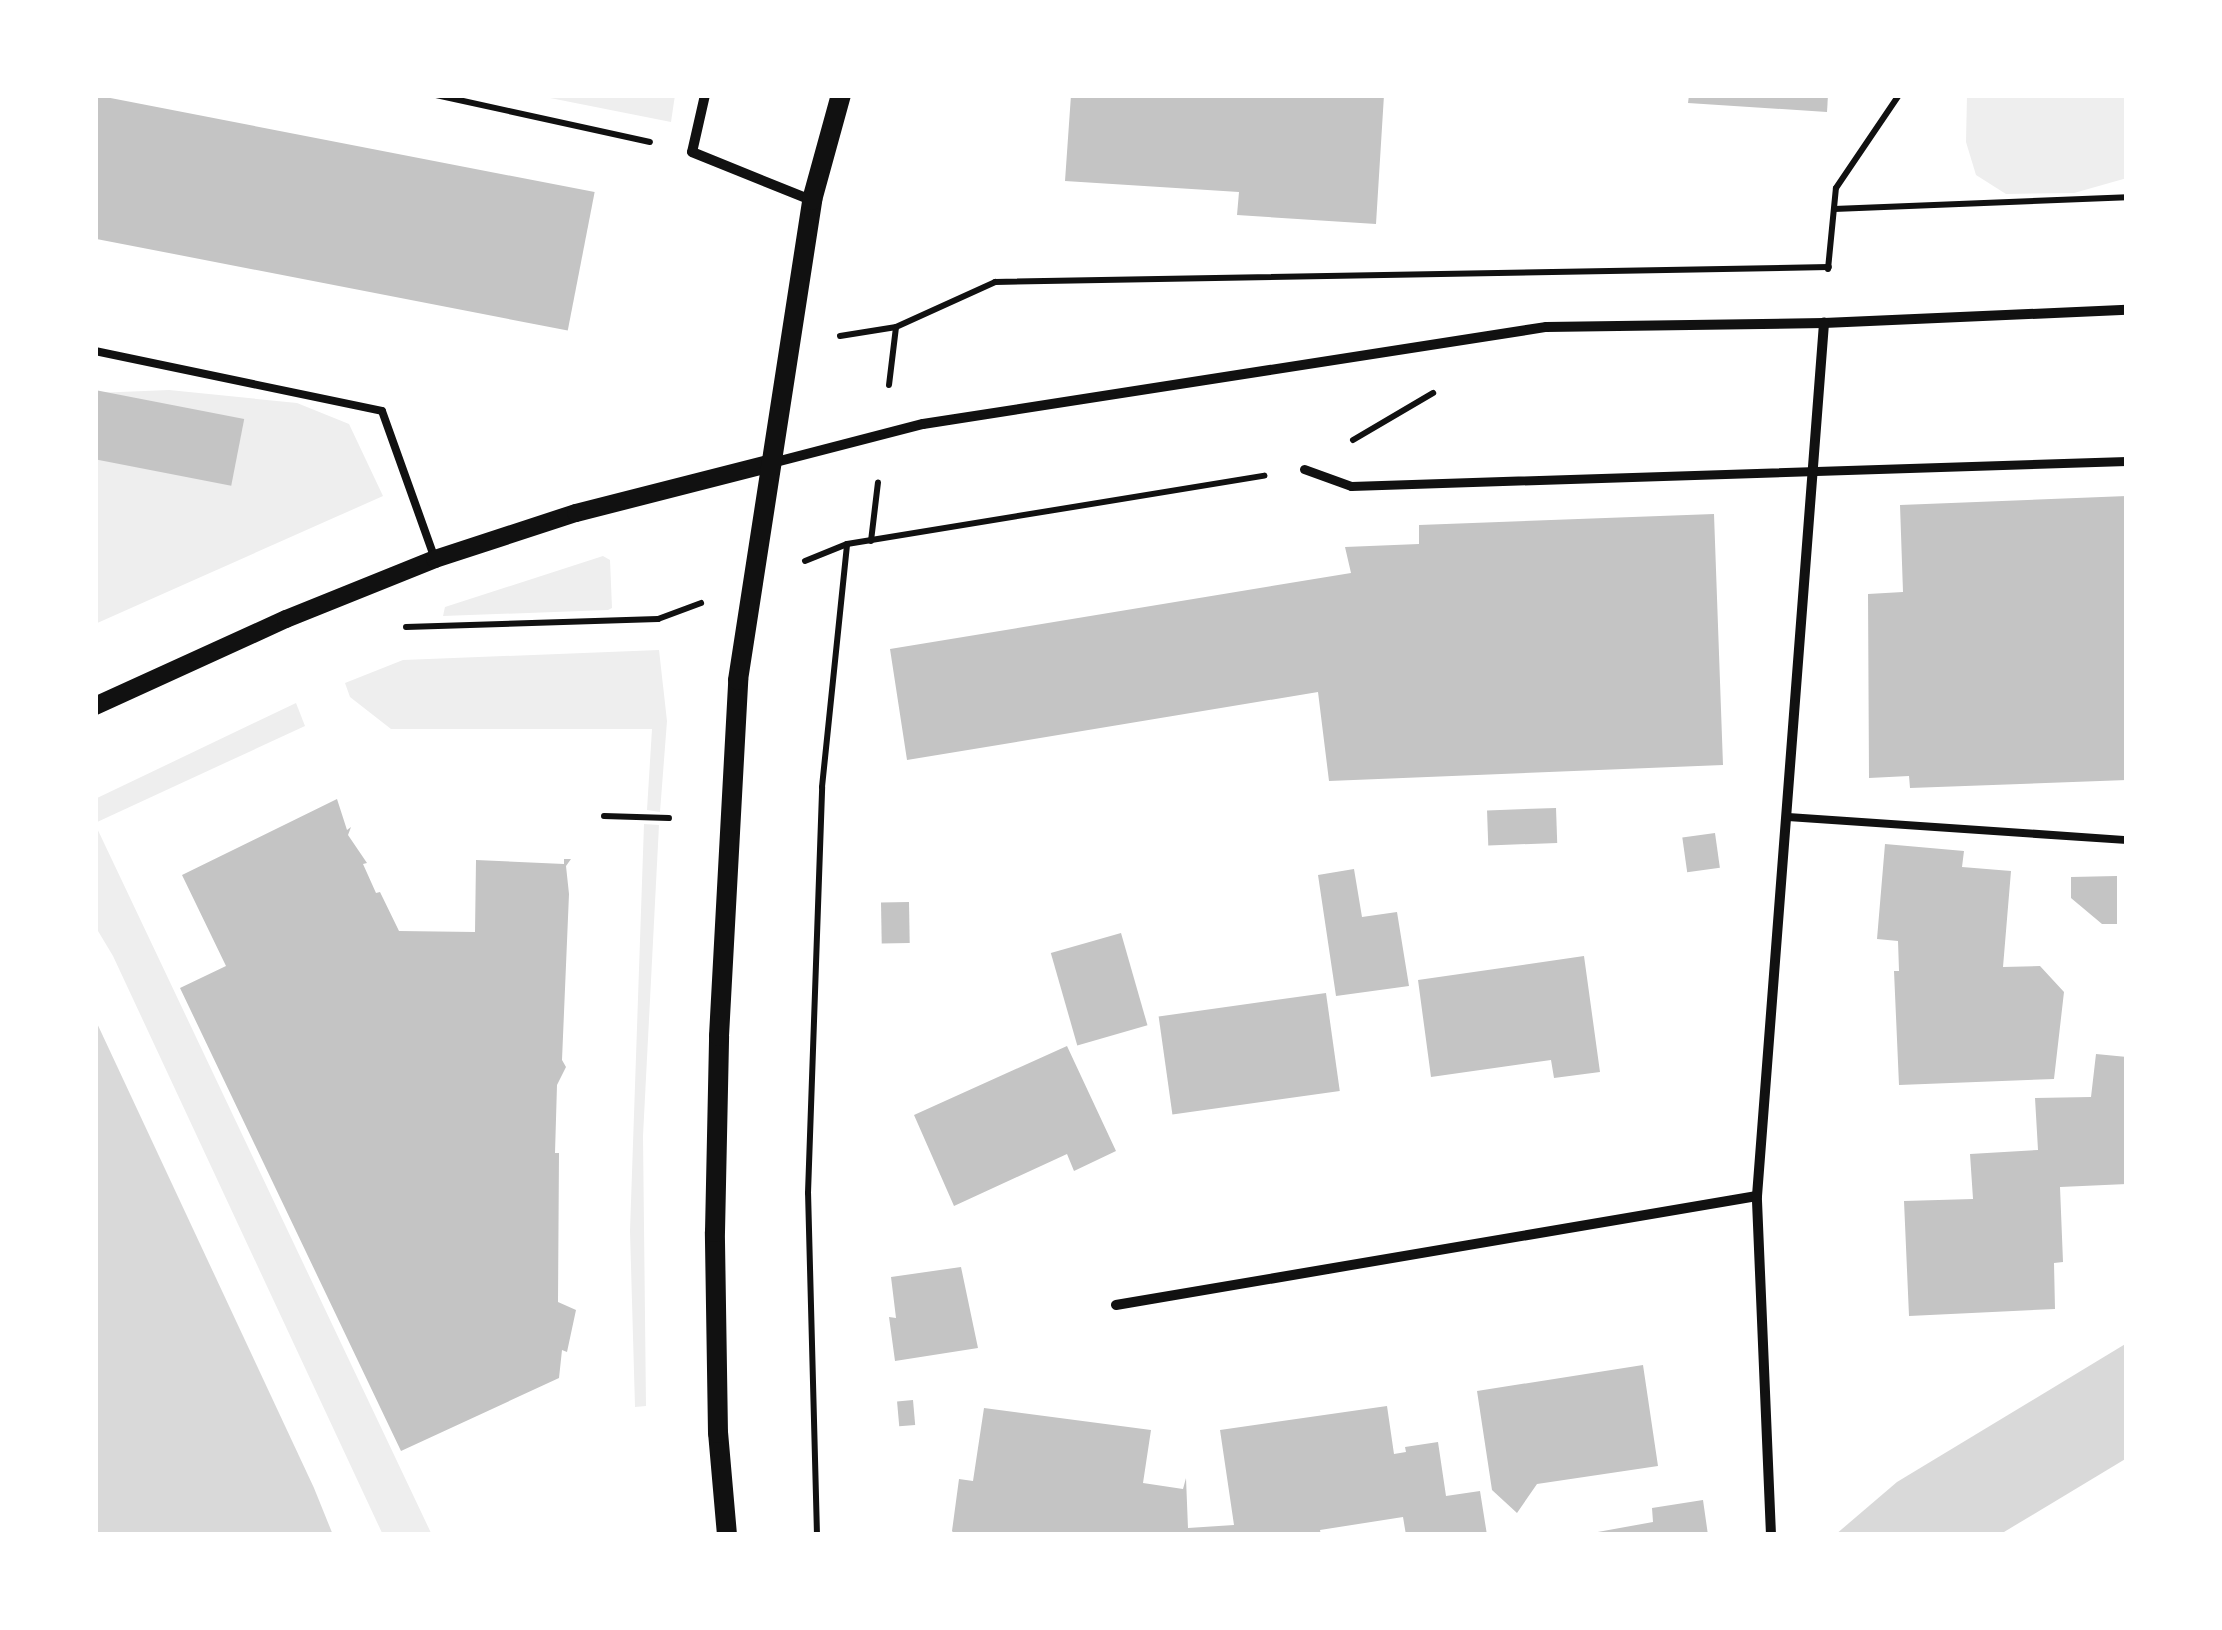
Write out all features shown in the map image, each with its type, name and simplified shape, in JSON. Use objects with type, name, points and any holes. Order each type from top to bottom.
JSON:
[{"type":"main road","points":[[727,1535],[718,1433],[719,1036],[738,680],[812,200],[841,95]]},
{"type":"street","points":[[706,95],[692,152],[812,200]]},
{"type":"street","points":[[95,706],[286,619],[435,558],[576,513],[923,424],[1546,327],[1824,323],[2127,310]]},
{"type":"street","points":[[1770,1533],[1757,1196],[1824,323]]},
{"type":"street","points":[[1304,469],[1351,486],[2127,461]]},
{"type":"street","points":[[1116,1305],[1757,1196]]},
{"type":"lane","points":[[95,352],[382,412],[435,558]]},
{"type":"lane","points":[[1788,817],[2127,840]]},
{"type":"path","points":[[436,95],[692,152]]},
{"type":"path","points":[[1824,323],[1836,188],[1898,95]]},
{"type":"path","points":[[1834,210],[2127,196]]},
{"type":"path","points":[[896,327],[995,282],[1828,267]]},
{"type":"path","points":[[389,628],[658,620],[847,544],[1304,469],[1449,384]]},
{"type":"path","points":[[817,1535],[808,1193],[822,787],[847,544]]},
{"type":"path","points":[[604,816],[669,818]]},
{"type":"shaded area","points":[[535,95],[675,95],[671,122]]},
{"type":"shaded area","points":[[1967,95],[2127,95],[2127,178],[2074,193],[2006,194],[1976,175],[1966,142]]},
{"type":"shaded area","points":[[169,390],[297,403],[349,424],[383,496],[95,624],[95,393]]},
{"type":"shaded area","points":[[603,556],[610,560],[612,608],[608,610],[443,616],[445,607]]},
{"type":"shaded area","points":[[659,650],[667,721],[660,812],[647,810],[652,729],[391,729],[350,697],[345,683],[403,660]]},
{"type":"shaded area","points":[[296,703],[305,726],[95,823],[95,799]]},
{"type":"shaded area","points":[[95,824],[432,1535],[383,1535],[113,956],[95,926]]},
{"type":"shaded area","points":[[644,824],[659,825],[643,1136],[646,1406],[635,1407],[630,1231]]},
{"type":"shaded area","points":[[95,1019],[314,1488],[333,1535],[95,1535]]},
{"type":"shaded area","points":[[2127,1343],[2127,1458],[1999,1535],[1835,1535],[1897,1482]]},
{"type":"building","points":[[95,95],[595,192],[568,331],[95,239]]},
{"type":"building","points":[[1071,95],[1384,95],[1376,224],[1237,215],[1239,192],[1065,181]]},
{"type":"building","points":[[1689,95],[1828,95],[1827,112],[1688,103]]},
{"type":"building","points":[[95,390],[244,419],[231,486],[95,459]]},
{"type":"building","points":[[2127,496],[2127,780],[1910,788],[1909,776],[1869,778],[1868,594],[1903,592],[1900,505]]},
{"type":"building","points":[[1714,514],[1723,765],[1329,781],[1318,692],[907,760],[890,649],[1351,573],[1345,547],[1419,544],[1419,525]]},
{"type":"building","points":[[337,799],[347,830],[351,827],[348,835],[367,863],[363,864],[376,893],[380,892],[399,931],[475,932],[476,860],[564,864],[564,859],[571,859],[566,866],[569,894],[562,1060],[566,1067],[557,1085],[555,1153],[559,1153],[558,1302],[576,1310],[567,1352],[562,1350],[559,1378],[401,1451],[180,988],[226,966],[182,875]]},
{"type":"building","points":[[1556,808],[1557,843],[1488,845],[1487,810]]},
{"type":"building","points":[[1715,833],[1720,868],[1687,872],[1682,838]]},
{"type":"building","points":[[1885,844],[1964,851],[1962,867],[2011,871],[2003,967],[2040,966],[2064,992],[2054,1079],[1899,1085],[1894,971],[1899,971],[1898,941],[1877,939]]},
{"type":"building","points":[[1354,869],[1362,917],[1397,912],[1409,986],[1336,996],[1318,875]]},
{"type":"building","points":[[2117,876],[2117,924],[2102,924],[2071,898],[2071,877]]},
{"type":"building","points":[[881,902],[909,902],[910,943],[882,943]]},
{"type":"building","points":[[1121,933],[1147,1025],[1077,1045],[1051,953]]},
{"type":"building","points":[[1584,956],[1600,1072],[1554,1078],[1551,1060],[1431,1077],[1418,980]]},
{"type":"building","points":[[1326,993],[1340,1091],[1172,1115],[1159,1017]]},
{"type":"building","points":[[1067,1046],[1116,1151],[1074,1171],[1067,1154],[954,1206],[914,1115]]},
{"type":"building","points":[[2096,1054],[2127,1057],[2127,1184],[2060,1187],[2063,1262],[2054,1263],[2055,1309],[1909,1316],[1904,1201],[1973,1199],[1970,1154],[2038,1150],[2035,1098],[2091,1097]]},
{"type":"building","points":[[961,1267],[978,1348],[895,1361],[889,1317],[896,1318],[891,1277]]},
{"type":"building","points":[[1643,1365],[1658,1466],[1537,1484],[1517,1513],[1492,1490],[1477,1391]]},
{"type":"building","points":[[913,1400],[915,1425],[899,1426],[897,1401]]},
{"type":"building","points":[[1387,1406],[1394,1454],[1406,1452],[1405,1447],[1438,1442],[1446,1496],[1480,1491],[1487,1535],[1406,1535],[1403,1517],[1320,1530],[1321,1535],[955,1535],[952,1531],[959,1479],[973,1481],[984,1408],[1151,1430],[1143,1483],[1183,1489],[1186,1478],[1188,1528],[1234,1525],[1220,1430]]},
{"type":"building","points":[[1703,1500],[1708,1535],[1581,1535],[1653,1522],[1652,1508]]}]
